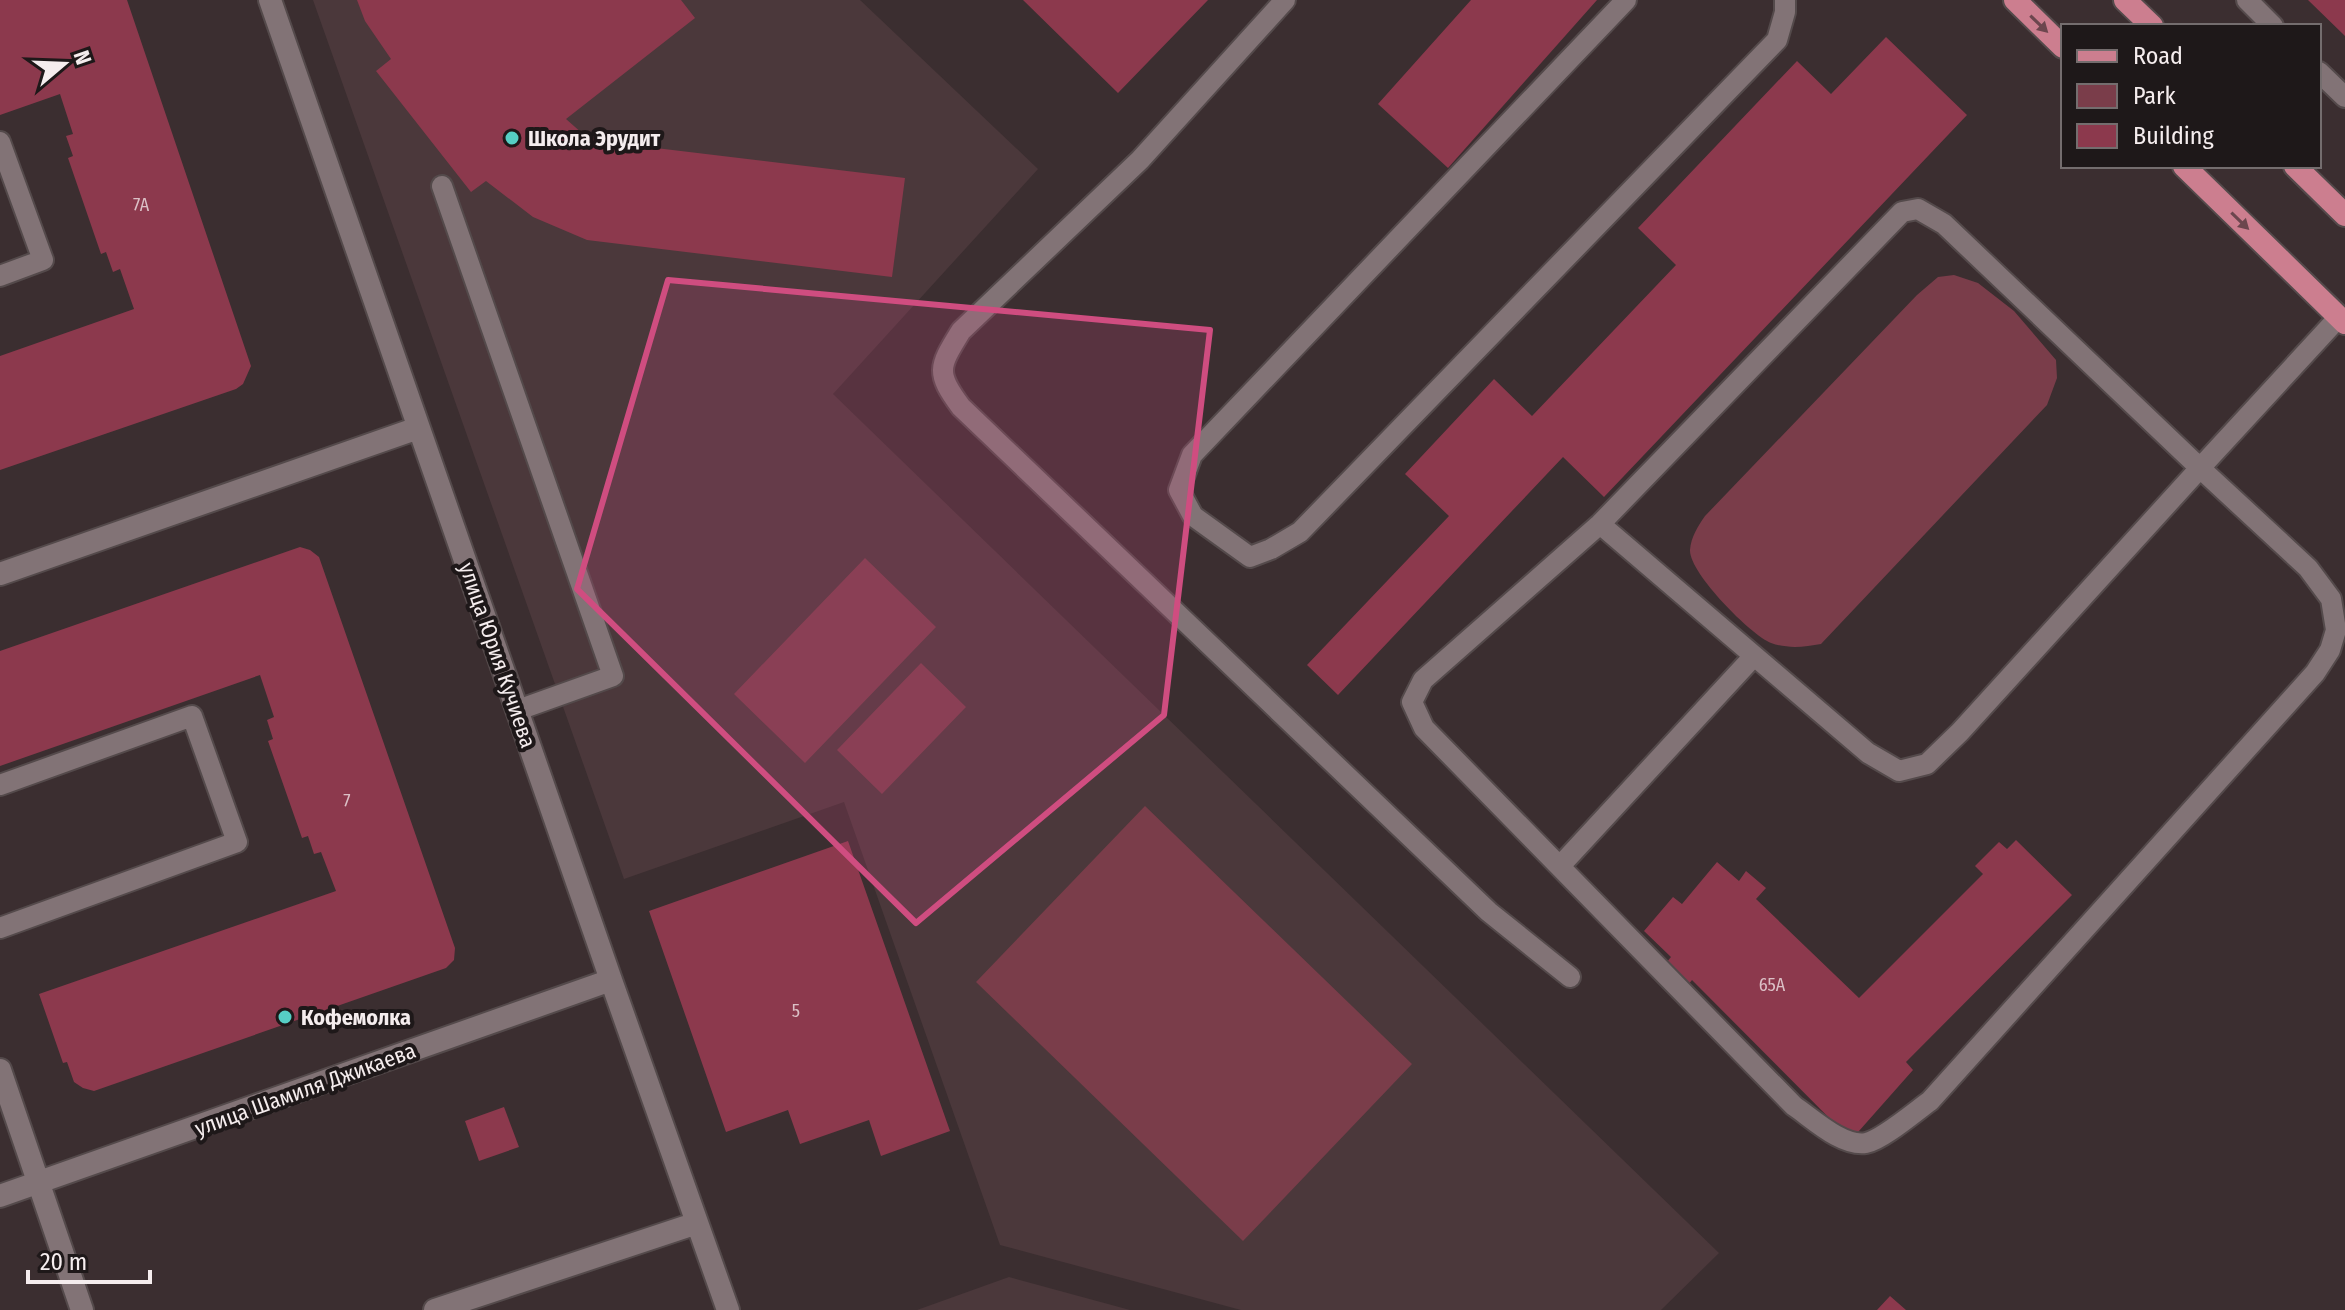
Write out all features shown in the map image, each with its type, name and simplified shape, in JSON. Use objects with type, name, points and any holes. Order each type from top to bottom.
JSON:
[{"type":"main road","points":[[2015,0],[2061,45]]},
{"type":"main road","points":[[2125,0],[2150,24]]},
{"type":"main road","points":[[2186,168],[2342,320]]},
{"type":"main road","points":[[2297,168],[2345,215]]},
{"type":"street","name":"улица Юрия Кучиева","points":[[270,0],[728,1310]]},
{"type":"street","points":[[0,574],[418,428]]},
{"type":"street","name":"улица Шамиля Джикаева","points":[[0,1196],[611,980]]},
{"type":"street","points":[[0,1070],[82,1310]]},
{"type":"street","points":[[435,1310],[697,1223]]},
{"type":"lane","points":[[1285,0],[1140,160],[961,331],[942,362],[944,385],[961,407],[1489,912],[1570,977]]},
{"type":"lane","points":[[1626,0],[1192,455],[1179,490],[1193,516],[1250,557],[1300,532],[1777,40],[1785,0]]},
{"type":"lane","points":[[2247,0],[2271,24]]},
{"type":"lane","points":[[2321,74],[2345,97]]},
{"type":"lane","points":[[0,142],[43,260],[0,276]]},
{"type":"lane","points":[[442,186],[613,676],[518,710]]},
{"type":"lane","points":[[1918,209],[1944,224],[2200,468],[2308,568],[2331,599],[2336,630],[2330,650],[2315,673],[1930,1101],[1895,1127],[1866,1143],[1844,1139],[1794,1106],[1424,728],[1412,702],[1423,680],[1600,524],[1902,212],[1918,209]]},
{"type":"lane","points":[[1600,524],[1868,753],[1899,771],[1927,764],[1960,732],[2200,468],[2342,320]]},
{"type":"lane","points":[[1560,866],[1754,656]]},
{"type":"lane","points":[[0,785],[192,716],[237,842],[0,928]]},
{"type":"highlighted area","points":[[668,280],[1210,330],[1164,715],[916,923],[577,589]]},
{"type":"shaded area","points":[[313,0],[860,0],[1038,169],[833,394],[1719,1253],[1661,1310],[1241,1310],[1000,1245],[844,802],[624,879]]},
{"type":"shaded area","points":[[1009,1277],[1130,1310],[917,1310]]},
{"type":"green space","points":[[1954,275],[1978,283],[2014,311],[2056,360],[2057,378],[2047,405],[1821,644],[1796,647],[1771,643],[1736,616],[1699,573],[1690,550],[1695,532],[1705,516],[1917,295],[1938,277]]},
{"type":"green space","points":[[865,558],[936,627],[805,763],[734,694]]},
{"type":"green space","points":[[921,663],[966,707],[882,794],[837,750]]},
{"type":"green space","points":[[1145,806],[1412,1064],[1243,1241],[976,982]]},
{"type":"building","points":[[0,0],[127,0],[251,366],[243,384],[236,389],[0,470],[0,356],[134,309],[120,269],[113,272],[106,252],[101,254],[68,158],[73,156],[66,136],[73,134],[60,94],[0,115]]},
{"type":"building","name":"Школа Эрудит","points":[[357,0],[681,0],[695,18],[566,119],[583,134],[606,142],[905,178],[892,277],[587,240],[533,217],[486,181],[471,192],[376,71],[391,59],[365,21]]},
{"type":"building","points":[[1023,0],[1208,0],[1118,93]]},
{"type":"building","points":[[1471,0],[1597,0],[1448,168],[1378,104]]},
{"type":"building","points":[[2308,0],[2345,0],[2345,36]]},
{"type":"building","points":[[1886,37],[1967,115],[1604,497],[1563,457],[1338,695],[1307,665],[1449,516],[1405,474],[1494,379],[1532,416],[1676,265],[1638,228],[1797,61],[1831,94]]},
{"type":"building","points":[[300,547],[319,557],[455,948],[454,960],[446,968],[94,1091],[83,1088],[74,1082],[67,1062],[63,1063],[39,994],[336,891],[321,852],[314,854],[308,836],[302,838],[268,741],[273,739],[267,720],[274,717],[260,675],[0,766],[0,651]]},
{"type":"building","points":[[2016,840],[2072,895],[1906,1062],[1913,1070],[1851,1140],[1692,980],[1684,990],[1662,968],[1671,957],[1644,931],[1673,897],[1682,904],[1717,862],[1739,881],[1746,871],[1766,888],[1756,899],[1859,998],[1983,874],[1975,866],[1999,842],[2007,849]]},
{"type":"building","points":[[848,841],[950,1131],[881,1156],[869,1120],[800,1144],[788,1110],[726,1132],[649,911]]},
{"type":"building","points":[[504,1107],[519,1147],[479,1161],[465,1121]]},
{"type":"building","points":[[1890,1296],[1906,1310],[1877,1310]]},
{"type":"place","name":"Школа Эрудит","points":[[512,138]]},
{"type":"place","name":"Кофемолка","points":[[285,1017]]}]
